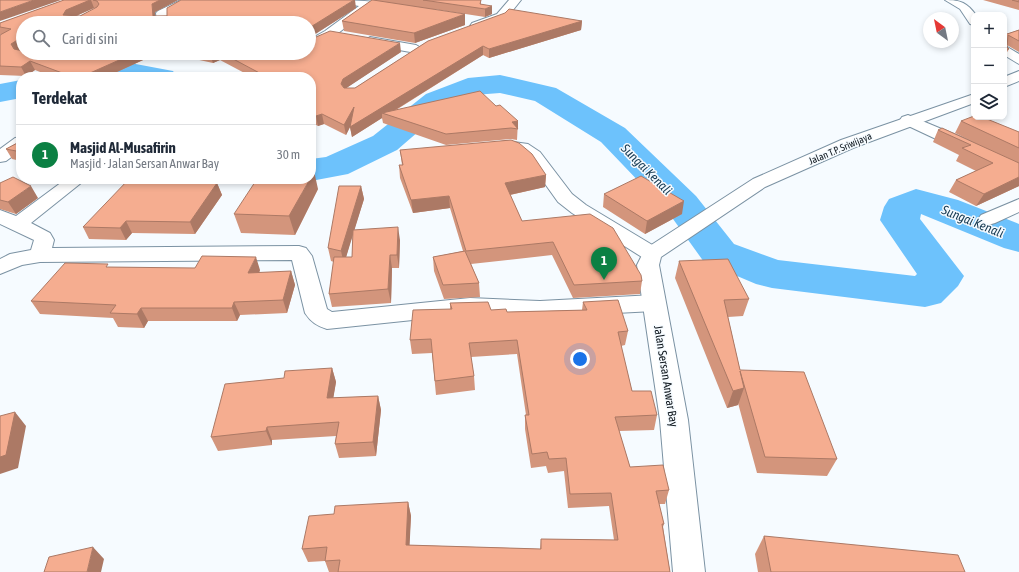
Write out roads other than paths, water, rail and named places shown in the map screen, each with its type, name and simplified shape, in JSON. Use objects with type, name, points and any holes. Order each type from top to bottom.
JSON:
[{"type":"street","points":[[162,16],[162,13],[190,0]]},
{"type":"street","points":[[340,0],[409,11]]},
{"type":"street","points":[[467,25],[485,22],[501,17],[515,0]]},
{"type":"street","points":[[951,0],[964,7],[971,17]]},
{"type":"street","points":[[316,41],[330,34],[370,5]]},
{"type":"street","points":[[330,34],[344,37]]},
{"type":"street","points":[[358,39],[416,49]]},
{"type":"street","points":[[403,58],[430,42]]},
{"type":"street","points":[[1007,51],[1019,60]]},
{"type":"street","points":[[1007,81],[1019,75]]},
{"type":"street","name":"Jalan T.P. Sriwijaya","points":[[656,252],[759,182],[847,144],[908,120],[971,99]]},
{"type":"street","points":[[908,120],[962,144],[1019,173]]},
{"type":"street","points":[[489,148],[511,145],[522,148],[534,156],[565,198],[579,210],[656,252]]},
{"type":"street","points":[[0,157],[16,146]]},
{"type":"street","points":[[9,220],[69,184]]},
{"type":"street","points":[[988,219],[1019,205]]},
{"type":"street","points":[[9,220],[43,237],[44,240],[40,255]]},
{"type":"street","name":"Jalan Sersan Anwar Bay","points":[[656,252],[648,265],[674,420],[689,572]]},
{"type":"street","points":[[0,267],[23,258],[40,255],[299,253],[302,256],[317,313],[327,321],[470,306],[540,309],[654,302]]},
{"type":"waterway","name":"Sungai Kenali","points":[[73,72],[109,67],[136,72]]},
{"type":"waterway","name":"Sungai Kenali","points":[[316,169],[335,166],[385,143],[437,100],[468,87],[500,84],[545,94],[613,135],[682,204],[719,253],[772,274],[925,292],[942,276],[900,220],[903,207],[916,201],[944,208],[1019,239]]},
{"type":"waterway","name":"Sungai Kenali","points":[[0,93],[16,90]]},
{"type":"place","name":"Masjid Al-Musafirin","points":[[604,280]]}]
